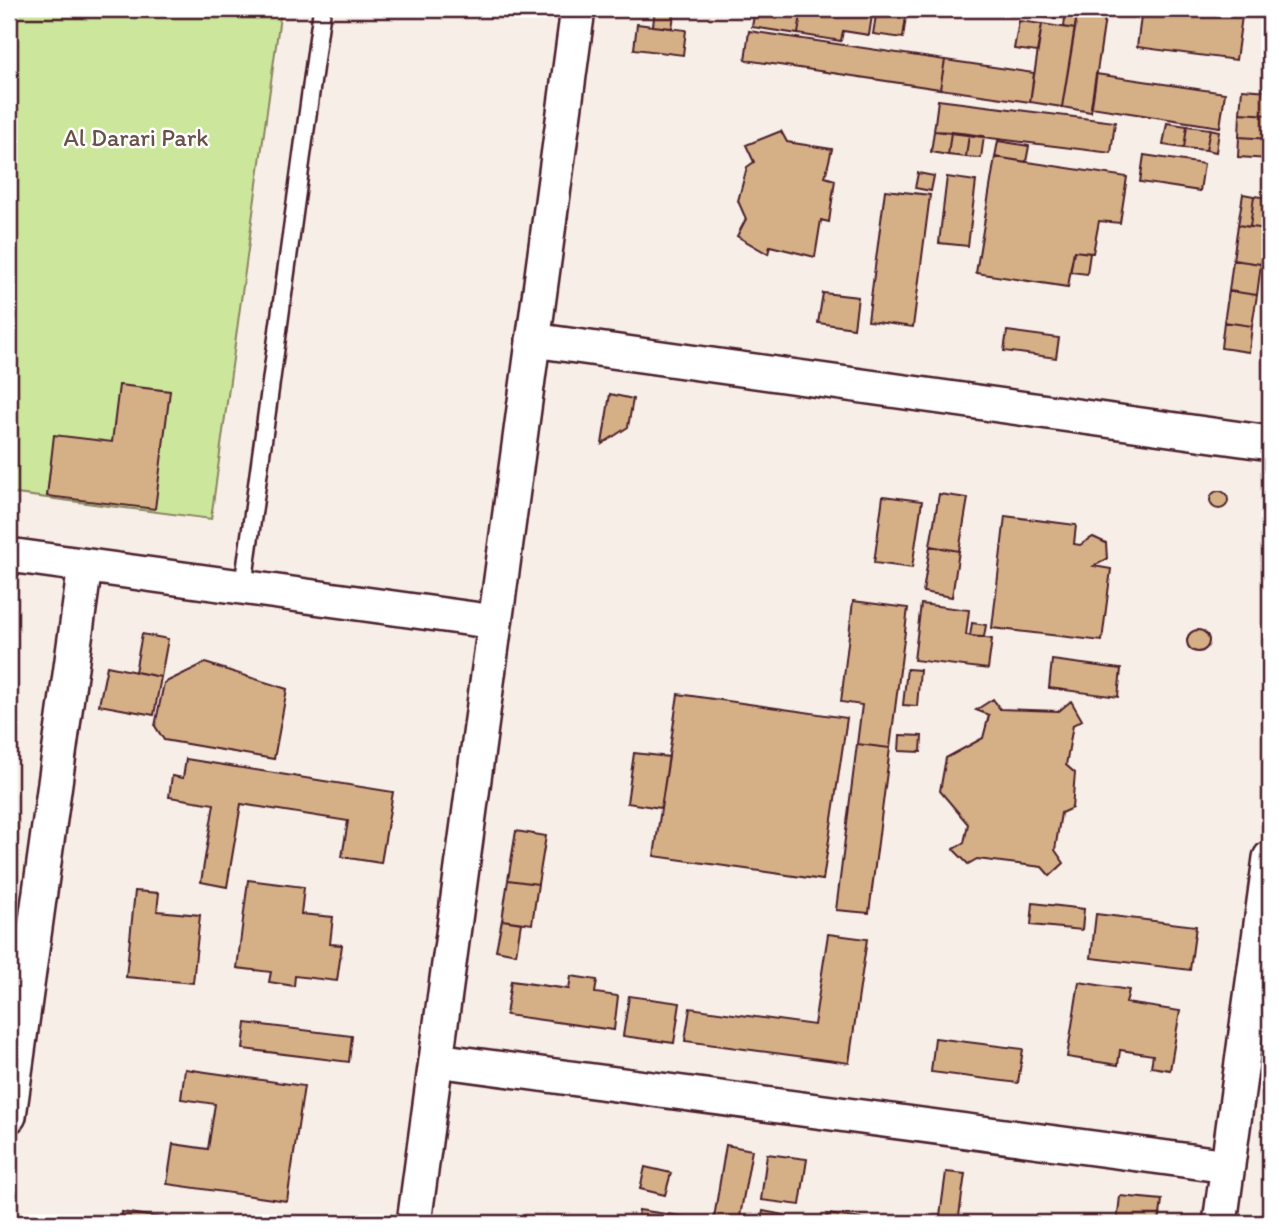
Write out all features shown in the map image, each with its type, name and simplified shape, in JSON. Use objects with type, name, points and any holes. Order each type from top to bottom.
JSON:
[{"type":"street","points":[[414,1223],[578,9]]},
{"type":"street","points":[[533,340],[1270,443]]},
{"type":"street","points":[[9,555],[495,622]]},
{"type":"street","points":[[9,1116],[85,565]]},
{"type":"street","points":[[1220,1223],[1270,858]]},
{"type":"street","points":[[436,1060],[1228,1166]]},
{"type":"lane","points":[[243,587],[322,9]]},
{"type":"green space","name":"Al Darari Park","points":[[9,9],[281,9],[211,519],[9,493]]},
{"type":"building","points":[[655,9],[675,9],[672,28],[653,26]]},
{"type":"building","points":[[755,9],[801,14],[798,34],[752,27]]},
{"type":"building","points":[[773,9],[873,9],[869,35],[843,31],[841,41],[798,34],[801,14]]},
{"type":"building","points":[[877,9],[907,9],[903,38],[873,34]]},
{"type":"building","points":[[994,9],[1058,9],[1056,19]]},
{"type":"building","points":[[1066,9],[1106,9],[1105,18],[1077,14],[1075,29],[1064,27]]},
{"type":"building","points":[[1142,9],[1243,9],[1236,60],[1137,47]]},
{"type":"building","points":[[1077,14],[1105,18],[1091,112],[1062,107]]},
{"type":"building","points":[[1019,21],[1042,24],[1037,52],[1014,49]]},
{"type":"building","points":[[637,24],[686,30],[683,55],[634,49]]},
{"type":"building","points":[[1042,24],[1075,29],[1062,107],[1030,102]]},
{"type":"building","points":[[749,31],[945,60],[940,89],[745,60]]},
{"type":"building","points":[[945,60],[1034,73],[1030,102],[940,89]]},
{"type":"building","points":[[1096,74],[1225,93],[1220,127],[1091,107]]},
{"type":"building","points":[[1242,89],[1270,91],[1270,115],[1240,113]]},
{"type":"building","points":[[938,100],[1115,122],[1111,153],[934,131]]},
{"type":"building","points":[[1240,113],[1270,115],[1270,139],[1239,137]]},
{"type":"building","points":[[1167,123],[1187,126],[1184,148],[1163,145]]},
{"type":"building","points":[[1187,126],[1210,129],[1206,150],[1184,148]]},
{"type":"building","points":[[1210,129],[1219,131],[1216,152],[1206,150]]},
{"type":"building","points":[[781,131],[787,142],[832,149],[825,177],[835,180],[829,222],[821,220],[815,257],[770,246],[768,254],[737,236],[746,219],[738,201],[747,167],[754,162],[746,145]]},
{"type":"building","points":[[934,131],[951,132],[948,155],[931,152]]},
{"type":"building","points":[[951,132],[969,134],[966,157],[948,155]]},
{"type":"building","points":[[969,134],[984,136],[981,158],[966,157]]},
{"type":"building","points":[[1239,137],[1270,139],[1270,159],[1238,157]]},
{"type":"building","points":[[998,141],[1029,146],[1026,162],[995,157]]},
{"type":"building","points":[[1144,155],[1204,164],[1200,191],[1140,182]]},
{"type":"building","points":[[995,157],[1127,177],[1120,223],[1099,221],[1093,253],[1074,251],[1068,287],[976,273]]},
{"type":"building","points":[[918,173],[934,176],[931,191],[915,188]]},
{"type":"building","points":[[947,177],[976,181],[968,246],[939,243]]},
{"type":"building","points":[[885,190],[930,195],[913,327],[868,321]]},
{"type":"building","points":[[1243,194],[1254,196],[1250,227],[1238,225]]},
{"type":"building","points":[[1254,196],[1270,198],[1267,229],[1250,227]]},
{"type":"building","points":[[1238,225],[1267,229],[1261,264],[1233,260]]},
{"type":"building","points":[[1074,251],[1090,253],[1087,274],[1070,272]]},
{"type":"building","points":[[1233,260],[1261,264],[1257,295],[1229,291]]},
{"type":"building","points":[[1229,291],[1257,295],[1252,326],[1224,322]]},
{"type":"building","points":[[823,293],[858,297],[854,328],[818,323]]},
{"type":"building","points":[[1224,322],[1252,326],[1249,352],[1221,348]]},
{"type":"building","points":[[1007,331],[1059,338],[1056,358],[1004,351]]},
{"type":"building","points":[[119,385],[170,391],[155,509],[47,496],[54,435],[112,442]]},
{"type":"building","points":[[610,394],[633,399],[628,427],[602,444]]},
{"type":"building","points":[[1219,491],[1225,494],[1228,500],[1225,506],[1219,509],[1213,506],[1210,500],[1213,494]]},
{"type":"building","points":[[939,494],[968,498],[959,551],[930,546]]},
{"type":"building","points":[[883,496],[922,501],[912,568],[874,563]]},
{"type":"building","points":[[1005,516],[1076,525],[1074,544],[1080,545],[1093,537],[1106,543],[1107,559],[1094,566],[1111,569],[1102,641],[992,628]]},
{"type":"building","points":[[930,546],[959,551],[952,597],[923,592]]},
{"type":"building","points":[[853,601],[908,608],[890,748],[857,744],[862,705],[841,702]]},
{"type":"building","points":[[921,604],[969,610],[966,635],[992,639],[988,669],[914,660]]},
{"type":"building","points":[[972,623],[986,625],[984,637],[970,636]]},
{"type":"building","points":[[1198,630],[1206,633],[1209,641],[1206,649],[1198,652],[1190,649],[1187,641],[1190,633]]},
{"type":"building","points":[[142,634],[168,639],[161,677],[135,672]]},
{"type":"building","points":[[1052,660],[1121,669],[1118,697],[1049,688]]},
{"type":"building","points":[[205,663],[287,689],[274,759],[164,740],[155,726],[164,683]]},
{"type":"building","points":[[107,666],[161,677],[154,715],[99,705]]},
{"type":"building","points":[[907,669],[920,670],[917,706],[903,705]]},
{"type":"building","points":[[678,694],[847,718],[823,880],[654,856]]},
{"type":"building","points":[[993,699],[1000,709],[1059,711],[1071,701],[1082,720],[1073,725],[1066,765],[1075,773],[1072,808],[1061,813],[1055,850],[1064,863],[1050,876],[1042,867],[977,859],[968,864],[953,849],[964,843],[968,824],[940,791],[946,758],[983,738],[989,715],[976,710]]},
{"type":"building","points":[[900,735],[922,736],[921,752],[899,751]]},
{"type":"building","points":[[857,744],[890,748],[869,913],[836,910]]},
{"type":"building","points":[[634,753],[669,757],[661,808],[627,803]]},
{"type":"building","points":[[186,759],[393,792],[381,863],[342,857],[348,821],[241,804],[227,887],[201,882],[214,804],[169,797],[172,776],[183,778]]},
{"type":"building","points":[[516,831],[546,836],[538,884],[508,880]]},
{"type":"building","points":[[248,880],[304,887],[301,914],[333,917],[330,944],[342,945],[337,981],[295,976],[294,986],[269,982],[271,972],[237,968]]},
{"type":"building","points":[[508,880],[538,884],[532,924],[502,920]]},
{"type":"building","points":[[135,891],[159,893],[157,911],[200,915],[193,983],[126,977]]},
{"type":"building","points":[[1033,903],[1084,909],[1082,930],[1031,925]]},
{"type":"building","points":[[1096,914],[1196,926],[1190,970],[1091,958]]},
{"type":"building","points":[[502,920],[521,923],[516,954],[496,950]]},
{"type":"building","points":[[828,934],[867,939],[849,1063],[685,1041],[690,1008],[814,1025]]},
{"type":"building","points":[[571,976],[597,980],[595,993],[618,996],[614,1030],[506,1015],[511,981],[569,989]]},
{"type":"building","points":[[1079,982],[1129,990],[1126,1003],[1180,1011],[1170,1070],[1151,1067],[1153,1055],[1120,1050],[1118,1065],[1067,1057]]},
{"type":"building","points":[[629,996],[680,1003],[674,1043],[623,1036]]},
{"type":"building","points":[[246,1023],[352,1036],[349,1062],[243,1049]]},
{"type":"building","points":[[935,1038],[1023,1049],[1018,1083],[931,1072]]},
{"type":"building","points":[[185,1069],[304,1086],[287,1201],[167,1184],[173,1144],[208,1149],[215,1104],[181,1099]]},
{"type":"building","points":[[726,1145],[752,1150],[739,1222],[714,1218]]},
{"type":"building","points":[[767,1154],[807,1159],[800,1205],[761,1200]]},
{"type":"building","points":[[645,1167],[671,1173],[665,1195],[640,1189]]},
{"type":"building","points":[[946,1172],[965,1174],[958,1223],[939,1223]]},
{"type":"building","points":[[1120,1196],[1162,1200],[1159,1223],[1117,1223]]},
{"type":"building","points":[[639,1210],[694,1218],[693,1223],[637,1223]]},
{"type":"building","points":[[763,1211],[784,1215],[783,1223],[761,1223]]},
{"type":"building","points":[[122,1212],[196,1223],[121,1223]]},
{"type":"building","points":[[827,1214],[870,1220],[870,1223],[826,1223]]}]
